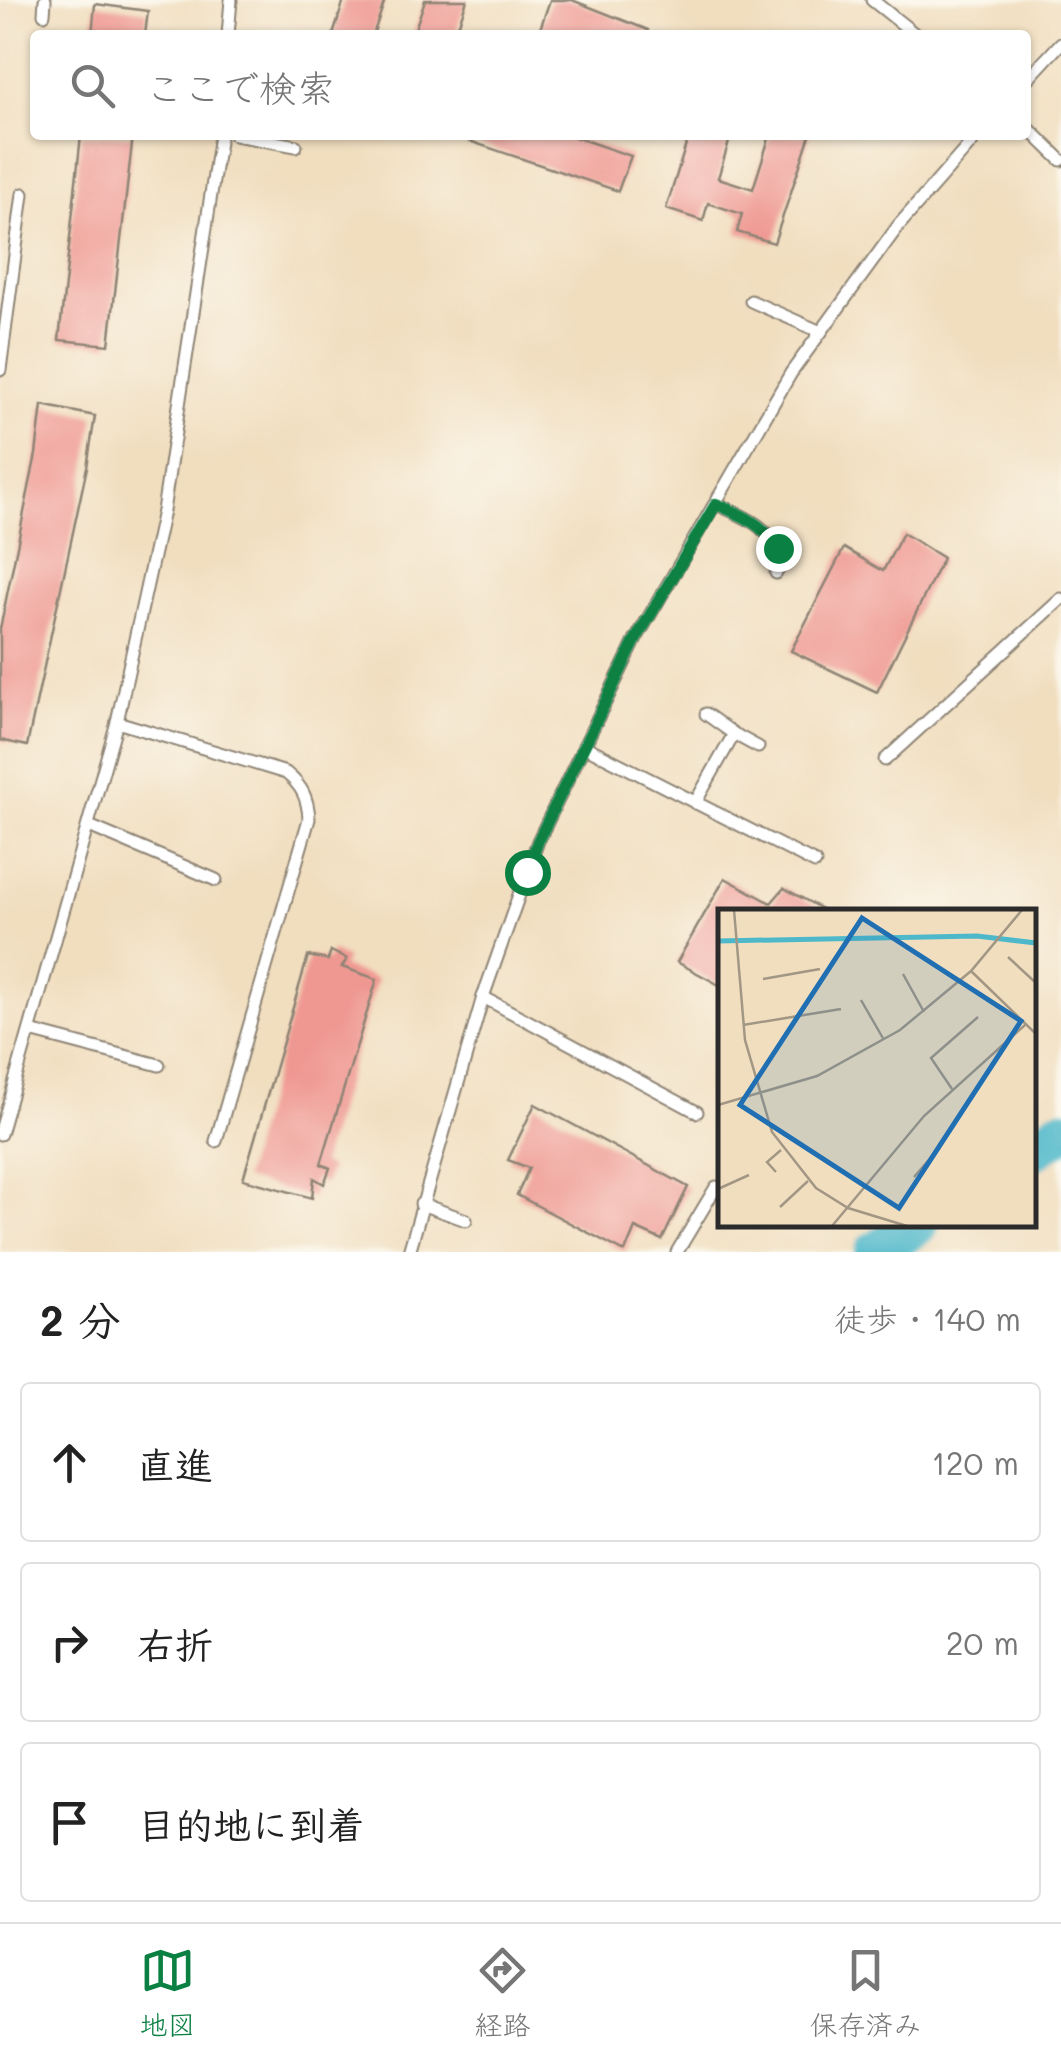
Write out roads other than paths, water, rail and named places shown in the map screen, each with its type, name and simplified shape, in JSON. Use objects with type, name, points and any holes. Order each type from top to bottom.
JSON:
[{"type":"lane","points":[[228,30],[231,0]]},
{"type":"lane","points":[[872,0],[910,30]]},
{"type":"lane","points":[[1031,76],[1061,43]]},
{"type":"lane","points":[[1031,131],[1061,160]]},
{"type":"lane","points":[[0,1134],[117,722],[163,511],[219,140]]},
{"type":"lane","points":[[263,140],[296,146]]},
{"type":"lane","points":[[409,1252],[483,997],[538,841],[636,639],[791,373],[899,225],[974,140]]},
{"type":"lane","points":[[0,370],[24,194]]},
{"type":"lane","points":[[751,300],[821,332]]},
{"type":"lane","points":[[716,504],[754,521],[770,534],[782,562],[776,573]]},
{"type":"lane","points":[[885,760],[1061,598]]},
{"type":"lane","points":[[706,714],[758,747]]},
{"type":"lane","points":[[117,722],[286,773],[297,782],[308,804],[309,819],[216,1141]]},
{"type":"lane","points":[[695,803],[734,734]]},
{"type":"lane","points":[[584,746],[816,863]]},
{"type":"lane","points":[[89,826],[216,880]]},
{"type":"lane","points":[[483,997],[697,1112]]},
{"type":"lane","points":[[30,1031],[159,1065]]},
{"type":"lane","points":[[677,1252],[716,1187]]},
{"type":"lane","points":[[421,1204],[466,1220]]},
{"type":"waterway","points":[[1036,1148],[1061,1130]]},
{"type":"waterway","points":[[876,1252],[914,1227]]}]
